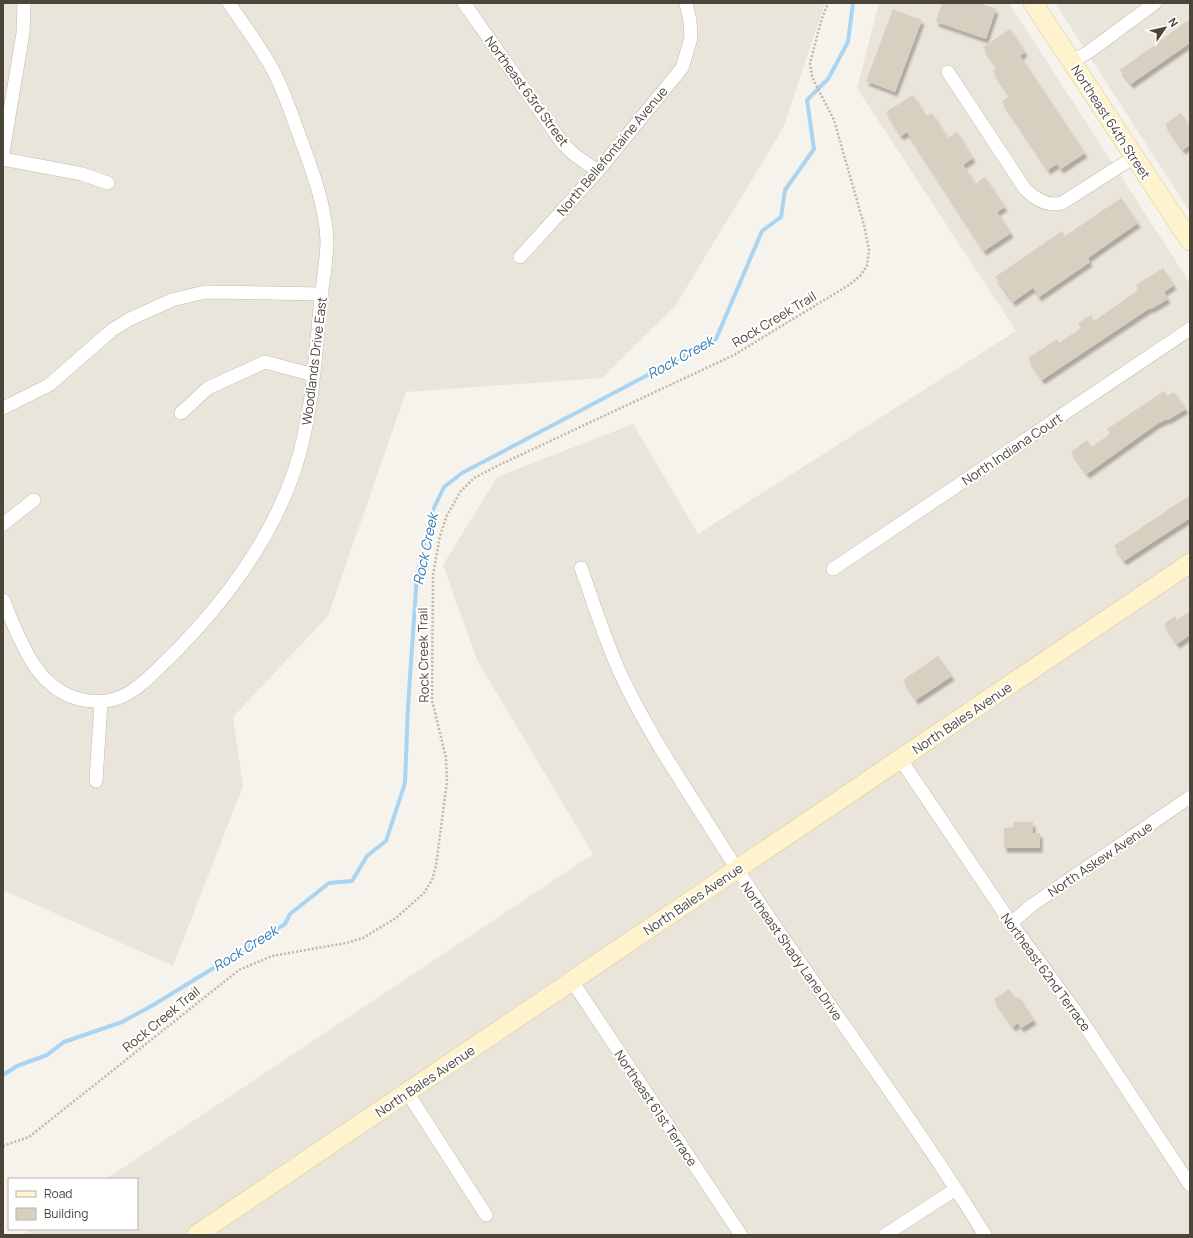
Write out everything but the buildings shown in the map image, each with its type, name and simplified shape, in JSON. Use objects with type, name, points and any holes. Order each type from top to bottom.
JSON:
[{"type":"street","points":[[3,152],[24,33],[24,3]]},
{"type":"street","name":"Woodlands Drive East","points":[[3,600],[30,661],[54,686],[78,699],[100,702],[118,698],[134,690],[174,653],[207,616],[259,545],[278,510],[293,473],[304,435],[314,375],[327,240],[318,186],[286,100],[270,64],[228,3]]},
{"type":"street","name":"Northeast 63rd Street","points":[[464,3],[562,144],[576,156],[598,171]]},
{"type":"street","name":"North Bellefontaine Avenue","points":[[520,258],[598,171],[682,68],[691,38],[690,21],[686,3]]},
{"type":"street","name":"Northeast 64th Street","points":[[1033,3],[1190,241]]},
{"type":"street","points":[[1071,61],[1087,53],[1155,3]]},
{"type":"street","points":[[948,72],[1025,188],[1041,202],[1053,204],[1062,203],[1134,157]]},
{"type":"street","points":[[3,159],[82,174],[108,183]]},
{"type":"street","points":[[3,408],[49,385],[112,330],[130,319],[172,300],[205,292],[322,294]]},
{"type":"street","name":"North Indiana Court","points":[[834,569],[1190,329]]},
{"type":"street","points":[[181,414],[208,388],[265,362],[314,375]]},
{"type":"street","points":[[3,524],[34,500]]},
{"type":"street","name":"North Bales Avenue","points":[[196,1235],[901,760],[1190,563]]},
{"type":"street","name":"Northeast Shady Lane Drive","points":[[581,568],[621,674],[641,714],[737,870],[956,1189],[985,1235]]},
{"type":"street","points":[[96,781],[100,702]]},
{"type":"street","name":"Northeast 62nd Terrace","points":[[901,760],[1011,923],[1074,1009],[1190,1185]]},
{"type":"street","name":"North Askew Avenue","points":[[1011,923],[1032,905],[1190,797]]},
{"type":"street","name":"Northeast 61st Terrace","points":[[572,981],[741,1235]]},
{"type":"street","points":[[407,1092],[486,1215]]},
{"type":"street","points":[[885,1235],[956,1189]]},
{"type":"path","name":"Rock Creek Trail","points":[[3,1146],[29,1137],[240,970],[272,956],[346,943],[363,938],[396,918],[424,893],[432,880],[436,866],[448,781],[446,758],[432,700],[433,575],[440,536],[447,515],[460,491],[474,478],[734,355],[824,301],[860,276],[866,266],[869,250],[864,225],[834,120],[812,77],[810,63],[820,22],[828,3]]},
{"type":"shaded area","points":[[3,3],[825,3],[783,128],[676,305],[602,378],[406,392],[328,616],[233,717],[243,786],[173,966],[3,890]]},
{"type":"shaded area","points":[[879,3],[1009,3],[1190,283],[1190,1235],[22,1235],[30,1230],[138,1230],[138,1178],[107,1178],[593,854],[477,660],[443,565],[497,477],[633,424],[698,534],[1016,331],[857,88]]},
{"type":"shaded area","points":[[1055,3],[1190,3],[1190,212]]},
{"type":"waterway","name":"Rock Creek","points":[[3,1075],[17,1066],[47,1055],[64,1042],[122,1022],[155,1004],[285,924],[290,914],[329,883],[352,881],[367,856],[386,841],[405,783],[408,706],[417,575],[432,512],[444,487],[462,473],[716,339],[762,231],[781,217],[785,190],[814,149],[807,100],[828,79],[848,42],[853,3]]}]
